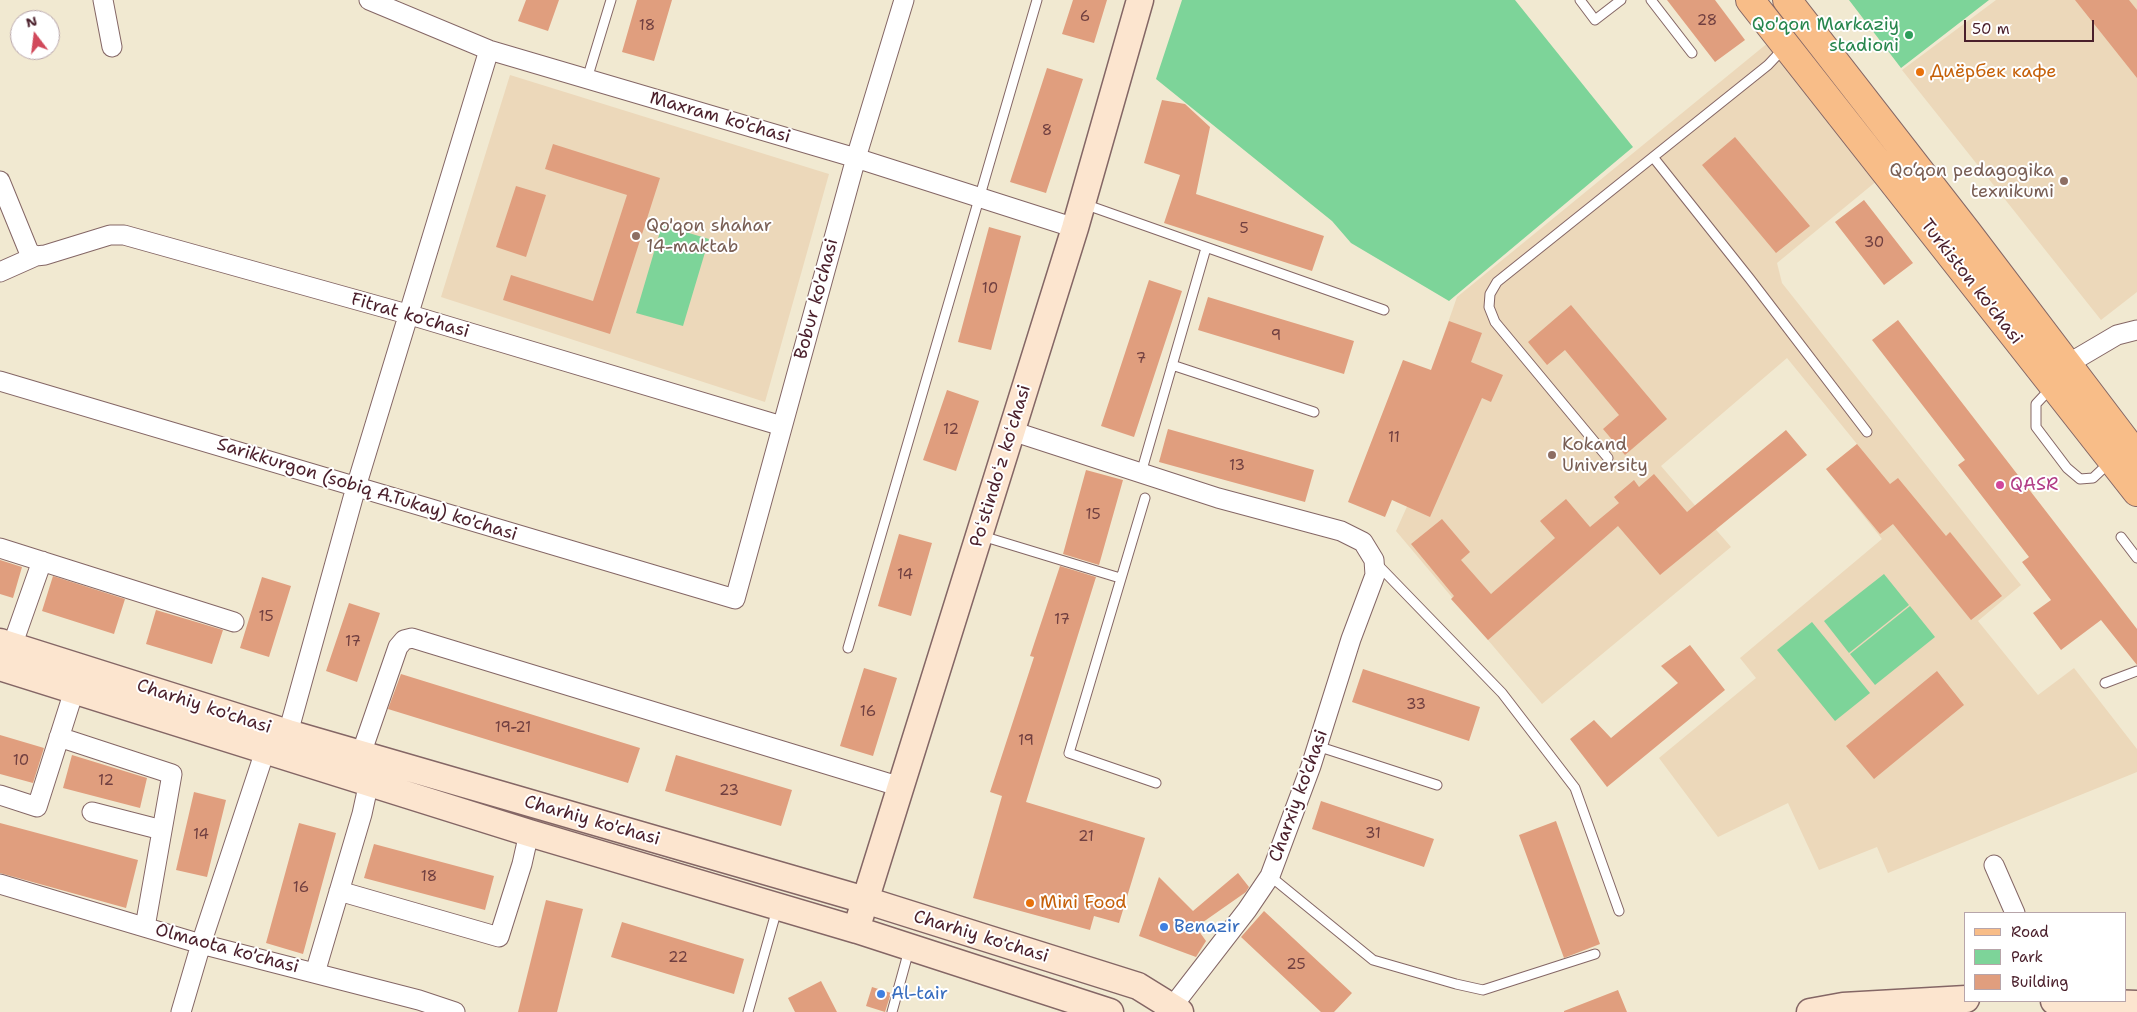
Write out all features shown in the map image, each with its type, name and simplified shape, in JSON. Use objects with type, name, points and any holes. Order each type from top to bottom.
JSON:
[{"type":"main road","name":"Poʻstindoʻz koʻchasi","points":[[857,930],[1075,228],[1140,0]]},
{"type":"main road","name":"Turkiston ko'chasi","points":[[1750,0],[1786,46],[2060,375],[2124,458],[2137,492]]},
{"type":"main road","name":"Turkiston ko'chasi","points":[[1786,0],[1962,225],[2060,375]]},
{"type":"main road","name":"Charhiy ko'chasi","points":[[4,652],[866,900],[1138,986],[1176,1010]]},
{"type":"main road","name":"Charhiy ko'chasi","points":[[4,652],[74,691],[529,833],[857,930],[1067,1002],[1110,1012]]},
{"type":"main road","points":[[1810,1012],[1842,1006],[1964,999]]},
{"type":"main road","points":[[2082,1002],[2137,1004]]},
{"type":"street","points":[[103,0],[112,47]]},
{"type":"street","name":"Maxram ko'chasi","points":[[370,0],[489,50],[856,158],[1075,228]]},
{"type":"street","name":"Bobur ko'chasi","points":[[735,600],[856,158],[904,0]]},
{"type":"street","points":[[288,734],[356,487],[407,314],[489,50]]},
{"type":"street","points":[[0,181],[29,252],[36,256]]},
{"type":"street","name":"Fitrat ko'chasi","points":[[0,272],[36,256],[110,235],[124,235],[407,314],[782,426]]},
{"type":"street","points":[[2060,375],[2117,335],[2137,330]]},
{"type":"street","name":"Sarikkurgon (sobiq A.Tukay) ko'chasi","points":[[0,381],[735,600]]},
{"type":"street","points":[[1012,431],[1218,498],[1341,531],[1363,542],[1374,560]]},
{"type":"street","points":[[0,548],[234,622]]},
{"type":"street","name":"Charxiy ko'chasi","points":[[1176,1010],[1270,876],[1318,746],[1351,639],[1375,575],[1374,560]]},
{"type":"street","points":[[4,652],[42,561]]},
{"type":"street","points":[[362,754],[398,647],[404,640],[412,638],[902,787]]},
{"type":"street","points":[[0,795],[37,807],[74,691]]},
{"type":"street","points":[[59,737],[172,774],[145,927]]},
{"type":"street","points":[[181,1012],[201,944],[265,751]]},
{"type":"street","points":[[315,973],[369,782]]},
{"type":"street","points":[[92,812],[162,830]]},
{"type":"street","points":[[339,891],[499,936],[522,864],[529,833]]},
{"type":"street","points":[[1994,865],[2015,912]]},
{"type":"street","name":"Olmaota ko'chasi","points":[[0,884],[201,944],[420,1000],[456,1012]]},
{"type":"lane","points":[[587,79],[611,0]]},
{"type":"lane","points":[[848,648],[1036,0]]},
{"type":"lane","points":[[1580,0],[1595,20],[1621,0]]},
{"type":"lane","points":[[1651,0],[1692,53]]},
{"type":"lane","points":[[1608,458],[1495,322],[1489,307],[1490,294],[1497,282],[1768,65],[1786,46]]},
{"type":"lane","points":[[1653,157],[1750,279],[1867,432]]},
{"type":"lane","points":[[1082,203],[1384,310]]},
{"type":"lane","points":[[1141,473],[1206,248]]},
{"type":"lane","points":[[1172,365],[1314,412]]},
{"type":"lane","points":[[2060,375],[2036,404],[2036,427],[2067,468],[2080,479],[2092,478],[2124,458]]},
{"type":"lane","points":[[1145,498],[1069,753],[1156,783]]},
{"type":"lane","points":[[980,535],[1120,578]]},
{"type":"lane","points":[[2121,537],[2137,558]]},
{"type":"lane","points":[[1374,560],[1502,693],[1574,788],[1619,911]]},
{"type":"lane","points":[[2104,683],[2137,671]]},
{"type":"lane","points":[[1318,746],[1436,786]]},
{"type":"lane","points":[[1270,876],[1373,960],[1456,984],[1483,990],[1594,954]]},
{"type":"lane","points":[[748,1012],[778,906]]},
{"type":"lane","points":[[892,1012],[910,947]]},
{"type":"shaded area","name":"Qo‘qon pedagogika texnikumi","points":[[1996,0],[2137,0],[2137,292],[2101,320],[1902,70]]},
{"type":"shaded area","name":"Kokand University","points":[[1769,42],[1878,180],[1777,263],[1782,283],[2021,585],[1978,621],[2038,695],[2074,668],[2137,749],[2137,772],[1888,873],[1877,847],[1819,870],[1788,803],[1718,837],[1659,758],[1756,678],[1740,658],[1882,539],[1826,469],[1857,444],[1787,358],[1661,466],[1731,547],[1542,704],[1396,531],[1460,389],[1438,351],[1457,297]]},
{"type":"shaded area","name":"Qo'qon shahar 14-maktab","points":[[510,75],[829,174],[765,402],[441,297]]},
{"type":"green space","points":[[1182,0],[1515,0],[1633,147],[1449,301],[1351,243],[1332,221],[1156,79]]},
{"type":"green space","name":"Qo'qon Markaziy stadioni","points":[[1849,0],[1989,0],[1901,68]]},
{"type":"green space","points":[[662,225],[709,239],[683,326],[636,313]]},
{"type":"green space","points":[[1884,574],[1909,605],[1849,653],[1824,621]]},
{"type":"green space","points":[[1910,606],[1935,637],[1875,685],[1850,654]]},
{"type":"green space","points":[[1812,622],[1870,693],[1835,721],[1777,650]]},
{"type":"building","points":[[526,0],[559,0],[548,31],[518,21]]},
{"type":"building","points":[[637,0],[672,0],[654,61],[622,52]]},
{"type":"building","points":[[1073,0],[1107,0],[1094,43],[1062,34]]},
{"type":"building","points":[[1667,0],[1715,0],[1745,40],[1715,62]]},
{"type":"building","points":[[2075,0],[2129,0],[2137,10],[2137,78]]},
{"type":"building","points":[[1047,68],[1083,79],[1046,193],[1010,182]]},
{"type":"building","points":[[1162,100],[1185,104],[1210,127],[1196,194],[1324,236],[1312,271],[1164,223],[1180,175],[1144,163]]},
{"type":"building","points":[[1735,137],[1810,226],[1776,253],[1702,165]]},
{"type":"building","points":[[553,144],[660,178],[610,334],[503,300],[511,275],[593,301],[627,195],[545,169]]},
{"type":"building","points":[[516,186],[546,195],[526,257],[496,247]]},
{"type":"building","points":[[1864,200],[1913,263],[1884,285],[1835,222]]},
{"type":"building","points":[[989,227],[1021,236],[991,350],[958,342]]},
{"type":"building","points":[[1149,280],[1182,291],[1134,437],[1101,426]]},
{"type":"building","points":[[1208,297],[1354,341],[1344,374],[1198,330]]},
{"type":"building","points":[[1571,305],[1667,419],[1625,455],[1603,429],[1619,415],[1565,350],[1547,365],[1528,342]]},
{"type":"building","points":[[1898,320],[2137,629],[2137,665],[2101,620],[2061,650],[2033,613],[2051,600],[2022,562],[2029,557],[1958,465],[1965,460],[1872,340]]},
{"type":"building","points":[[1449,321],[1482,333],[1471,362],[1503,375],[1491,402],[1482,398],[1430,517],[1392,500],[1385,517],[1348,502],[1403,360],[1431,370]]},
{"type":"building","points":[[947,390],[979,401],[956,471],[923,460]]},
{"type":"building","points":[[1168,429],[1314,470],[1305,502],[1159,462]]},
{"type":"building","points":[[1786,430],[1807,455],[1660,575],[1618,526],[1488,640],[1451,599],[1454,596],[1411,544],[1442,519],[1470,552],[1461,560],[1491,594],[1555,538],[1540,521],[1566,499],[1590,527],[1619,503],[1614,497],[1634,480],[1639,487],[1654,474],[1687,512]]},
{"type":"building","points":[[1857,444],[1890,484],[1898,478],[1946,536],[1950,532],[2002,596],[1971,620],[1893,524],[1880,534],[1826,469]]},
{"type":"building","points":[[1086,470],[1123,480],[1099,565],[1063,554]]},
{"type":"building","points":[[899,534],[932,543],[911,616],[878,606]]},
{"type":"building","points":[[0,560],[22,567],[13,598],[0,594]]},
{"type":"building","points":[[1060,566],[1096,577],[1026,802],[1145,838],[1119,923],[1094,916],[1090,930],[973,898],[1002,796],[990,792],[1034,657],[1030,656]]},
{"type":"building","points":[[53,576],[125,599],[114,634],[42,611]]},
{"type":"building","points":[[262,577],[291,586],[269,657],[240,648]]},
{"type":"building","points":[[349,603],[380,613],[357,682],[326,671]]},
{"type":"building","points":[[156,610],[223,630],[212,664],[146,644]]},
{"type":"building","points":[[1690,645],[1725,690],[1607,787],[1570,739],[1594,720],[1611,738],[1678,683],[1661,666]]},
{"type":"building","points":[[864,668],[897,678],[873,756],[840,746]]},
{"type":"building","points":[[1363,669],[1480,707],[1469,741],[1352,702]]},
{"type":"building","points":[[1937,671],[1964,705],[1874,779],[1846,746]]},
{"type":"building","points":[[401,674],[640,748],[628,783],[388,709]]},
{"type":"building","points":[[0,735],[44,748],[33,783],[0,774]]},
{"type":"building","points":[[72,755],[147,778],[140,808],[63,788]]},
{"type":"building","points":[[676,755],[792,790],[781,826],[665,791]]},
{"type":"building","points":[[194,792],[226,800],[207,877],[176,870]]},
{"type":"building","points":[[1321,801],[1434,839],[1424,867],[1312,829]]},
{"type":"building","points":[[1556,821],[1600,944],[1564,958],[1519,835]]},
{"type":"building","points":[[0,823],[138,860],[126,908],[0,873]]},
{"type":"building","points":[[299,823],[336,833],[303,954],[266,943]]},
{"type":"building","points":[[374,844],[494,876],[485,910],[364,878]]},
{"type":"building","points":[[1238,873],[1249,887],[1246,892],[1196,927],[1206,941],[1196,957],[1139,936],[1159,877],[1193,911]]},
{"type":"building","points":[[546,900],[583,909],[557,1012],[518,1012]]},
{"type":"building","points":[[1264,911],[1352,993],[1334,1012],[1321,1012],[1241,937]]},
{"type":"building","points":[[622,922],[744,959],[734,994],[611,957]]},
{"type":"building","points":[[821,981],[837,1012],[795,1012],[788,998]]},
{"type":"building","points":[[872,987],[891,993],[885,1012],[866,1006]]},
{"type":"building","points":[[1618,990],[1627,1012],[1564,1012],[1564,1011]]},
{"type":"place","name":"Qo'qon Markaziy stadioni","points":[[1909,35]]},
{"type":"place","name":"Диёрбек кафе","points":[[1920,72]]},
{"type":"place","name":"Qo‘qon pedagogika texnikumi","points":[[2064,181]]},
{"type":"place","name":"Qo'qon shahar 14-maktab","points":[[636,236]]},
{"type":"place","name":"Kokand University","points":[[1552,455]]},
{"type":"place","name":"QASR","points":[[2000,485]]},
{"type":"place","name":"Mini Food","points":[[1030,903]]},
{"type":"place","name":"Benazir","points":[[1164,927]]},
{"type":"place","name":"Al-tair","points":[[881,994]]}]
